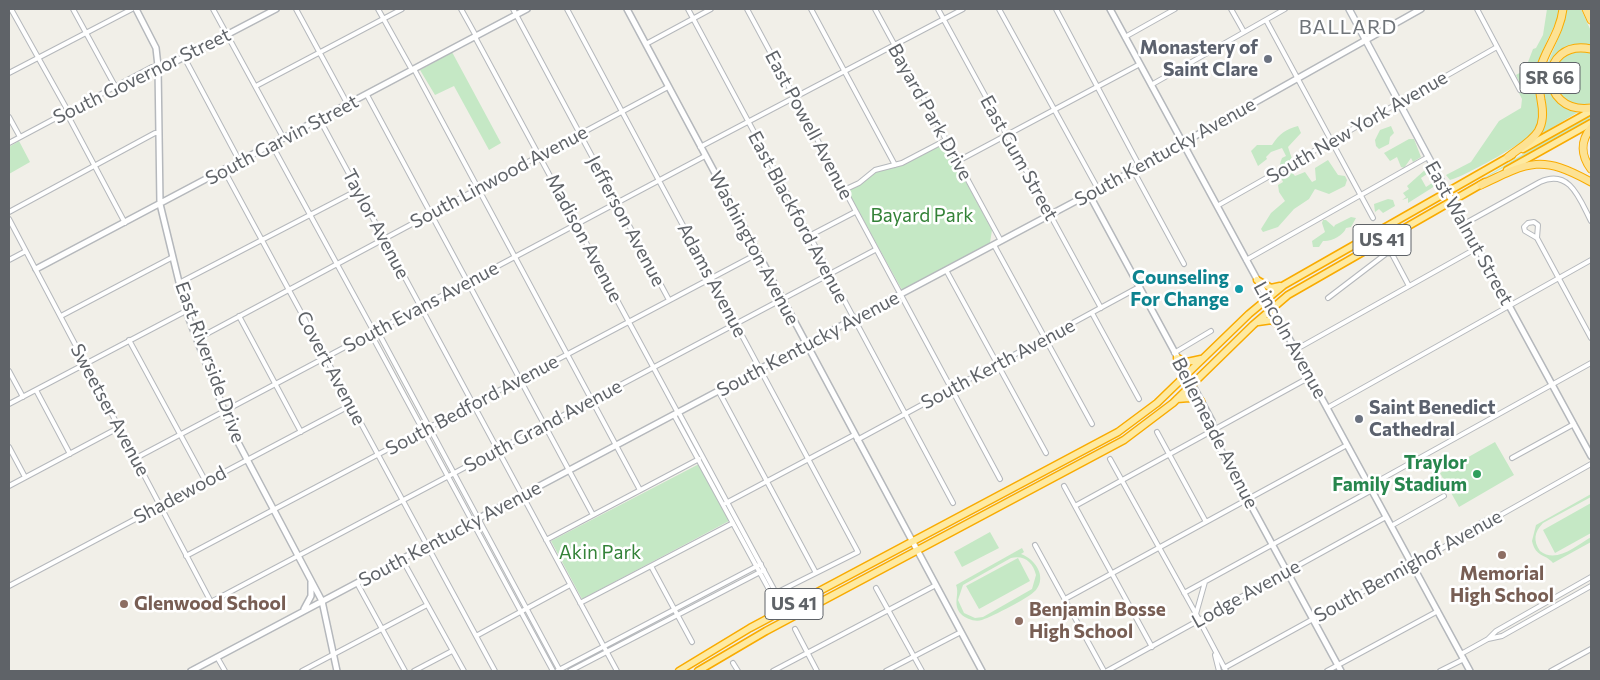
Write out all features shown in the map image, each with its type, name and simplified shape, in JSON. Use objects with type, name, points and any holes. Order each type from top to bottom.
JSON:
[{"type":"highway","points":[[1508,157],[1536,135],[1543,123],[1539,76],[1542,64],[1558,34],[1563,9]]},
{"type":"highway","points":[[1586,9],[1591,20]]},
{"type":"highway","name":"SR 66","points":[[1591,49],[1578,48],[1562,54],[1555,61],[1550,74],[1553,90],[1560,100],[1574,107],[1591,109]]},
{"type":"highway","name":"US 41","points":[[679,671],[736,636],[812,594],[1130,424],[1157,403],[1267,298],[1284,286],[1591,109]]},
{"type":"highway","name":"US 41","points":[[698,671],[744,643],[1124,440],[1153,420],[1177,399],[1272,308],[1314,279],[1591,123]]},
{"type":"highway","points":[[1591,128],[1585,137],[1583,148],[1585,161],[1591,169]]},
{"type":"highway","points":[[1481,185],[1524,166],[1544,163],[1562,167],[1591,182]]},
{"type":"highway","points":[[1257,280],[1271,288],[1284,286]]},
{"type":"highway","points":[[1254,324],[1269,320],[1283,328]]},
{"type":"highway","points":[[1176,355],[1190,362],[1205,357]]},
{"type":"highway","points":[[1177,399],[1189,398],[1201,401]]},
{"type":"highway","points":[[1048,469],[1055,472],[1053,478]]},
{"type":"highway","points":[[812,594],[810,602],[818,603]]},
{"type":"main road","name":"East Walnut Street","points":[[1349,9],[1452,201]]},
{"type":"street","points":[[11,9],[39,57],[125,222]]},
{"type":"street","points":[[73,9],[115,86]]},
{"type":"street","points":[[9,73],[132,9]]},
{"type":"street","name":"East Riverside Drive","points":[[136,9],[156,48],[158,66],[160,204],[186,311],[224,411],[247,460],[322,601],[337,671]]},
{"type":"street","points":[[213,9],[284,139]]},
{"type":"street","name":"South Governor Street","points":[[9,143],[152,67],[167,66],[276,9]]},
{"type":"street","points":[[296,9],[348,105]]},
{"type":"street","points":[[378,9],[478,188],[640,490]]},
{"type":"street","points":[[256,86],[402,9]]},
{"type":"street","name":"Madison Avenue","points":[[461,9],[654,368],[698,460],[772,595],[776,593],[703,457],[677,414]]},
{"type":"street","name":"Jefferson Avenue","points":[[513,9],[669,300]]},
{"type":"street","name":"South Garvin Street","points":[[36,269],[527,9]]},
{"type":"street","name":"Adams Avenue","points":[[568,9],[759,371],[858,552],[816,573]]},
{"type":"street","name":"Washington Avenue","points":[[627,9],[806,346],[982,671]]},
{"type":"street","name":"East Blackford Avenue","points":[[688,9],[953,503]]},
{"type":"street","points":[[646,44],[711,9]]},
{"type":"street","name":"East Powell Avenue","points":[[747,9],[875,250],[1000,479]]},
{"type":"street","points":[[811,9],[895,165]]},
{"type":"street","name":"Bayard Park Drive","points":[[874,9],[1000,241]]},
{"type":"street","name":"East Gum Street","points":[[938,9],[1101,308]]},
{"type":"street","points":[[700,146],[963,9]]},
{"type":"street","points":[[999,9],[1098,189]]},
{"type":"street","points":[[1056,9],[1140,167]]},
{"type":"street","name":"Lincoln Avenue","points":[[1110,9],[1470,671]]},
{"type":"street","points":[[1125,37],[1175,9]]},
{"type":"street","points":[[1231,9],[1244,32]]},
{"type":"street","points":[[1151,85],[1285,9]]},
{"type":"street","name":"South Kentucky Avenue","points":[[191,671],[759,371],[1183,144],[1420,9]]},
{"type":"street","points":[[1476,9],[1520,90]]},
{"type":"street","points":[[1266,20],[1374,218]]},
{"type":"street","name":"South New York Avenue","points":[[1217,206],[1497,47]]},
{"type":"street","points":[[184,58],[240,162]]},
{"type":"street","points":[[958,161],[1140,64]]},
{"type":"street","name":"South Linwood Avenue","points":[[197,339],[668,87]]},
{"type":"street","points":[[367,95],[593,515]]},
{"type":"street","points":[[9,117],[20,137]]},
{"type":"street","name":"Taylor Avenue","points":[[320,120],[617,671]]},
{"type":"street","points":[[9,212],[154,133],[158,133]]},
{"type":"street","points":[[844,190],[862,181],[875,170],[895,165],[946,140]]},
{"type":"street","points":[[272,145],[336,264],[454,474],[521,612],[553,671]]},
{"type":"street","name":"South Evans Avenue","points":[[136,458],[705,156]]},
{"type":"street","points":[[1246,260],[1428,157]]},
{"type":"street","name":"Covert Avenue","points":[[224,170],[495,671]]},
{"type":"street","points":[[1133,170],[1184,264]]},
{"type":"street","points":[[1464,224],[1544,180],[1558,178],[1570,184],[1591,221]]},
{"type":"street","points":[[179,284],[358,190]]},
{"type":"street","name":"Bellemeade Avenue","points":[[1089,194],[1212,421],[1216,440],[1341,671]]},
{"type":"street","name":"East Walnut Street","points":[[1452,201],[1591,456]]},
{"type":"street","points":[[809,236],[855,212]]},
{"type":"street","name":"Sweetser Avenue","points":[[9,219],[211,602]]},
{"type":"street","points":[[1537,238],[1525,231],[1524,227],[1528,223],[1534,222],[1537,224],[1537,238],[1591,338]]},
{"type":"street","points":[[994,245],[1092,424]]},
{"type":"street","points":[[1295,350],[1477,248]]},
{"type":"street","name":"South Grand Avenue","points":[[211,602],[875,250]]},
{"type":"street","points":[[9,260],[26,251]]},
{"type":"street","points":[[1328,298],[1384,254],[1389,253],[1409,286]]},
{"type":"street","name":"South Bedford Avenue","points":[[186,556],[757,254]]},
{"type":"street","points":[[61,316],[173,257]]},
{"type":"street","points":[[1327,408],[1591,260]]},
{"type":"street","points":[[946,270],[1046,453]]},
{"type":"street","name":"South Kerth Avenue","points":[[723,505],[808,460],[904,414],[1139,287]]},
{"type":"street","points":[[9,404],[186,311]]},
{"type":"street","points":[[1092,313],[1139,399]]},
{"type":"street","points":[[239,316],[301,432]]},
{"type":"street","points":[[1176,355],[1211,330]]},
{"type":"street","points":[[374,332],[423,431],[526,609],[559,671],[761,564]]},
{"type":"street","points":[[129,340],[206,482]]},
{"type":"street","points":[[1184,593],[1272,545],[1591,363]]},
{"type":"street","points":[[9,371],[22,397]]},
{"type":"street","points":[[1075,506],[1310,377]]},
{"type":"street","points":[[36,390],[70,454]]},
{"type":"street","points":[[719,392],[816,573],[776,593]]},
{"type":"street","name":"Shadewood","points":[[9,586],[351,405]]},
{"type":"street","points":[[1512,458],[1574,424]]},
{"type":"street","points":[[9,486],[120,427]]},
{"type":"street","points":[[1157,432],[1206,522]]},
{"type":"street","points":[[1065,599],[1347,445]]},
{"type":"street","points":[[9,447],[25,477]]},
{"type":"street","points":[[546,540],[703,457]]},
{"type":"street","points":[[1110,459],[1225,670]]},
{"type":"street","name":"South Bennighof Avenue","points":[[1225,670],[1312,619],[1469,532],[1484,521],[1497,517],[1591,464]]},
{"type":"street","points":[[1064,486],[1152,646]]},
{"type":"street","points":[[1391,526],[1444,496]]},
{"type":"street","name":"Lodge Avenue","points":[[1106,671],[1386,517]]},
{"type":"street","points":[[580,603],[737,521]]},
{"type":"street","points":[[1035,545],[1106,671]]},
{"type":"street","points":[[402,559],[464,671]]},
{"type":"street","points":[[651,566],[692,642]]},
{"type":"street","points":[[299,614],[308,604],[312,592],[307,570]]},
{"type":"street","points":[[570,671],[764,570]]},
{"type":"street","points":[[1488,640],[1496,631],[1591,577]]},
{"type":"street","points":[[358,582],[405,671]]},
{"type":"street","points":[[1196,614],[1205,582]]},
{"type":"street","points":[[476,636],[570,585]]},
{"type":"street","points":[[773,671],[936,585]]},
{"type":"street","points":[[1440,671],[1488,640],[1502,636],[1591,586]]},
{"type":"street","points":[[876,588],[922,671]]},
{"type":"street","points":[[302,671],[427,605]]},
{"type":"street","points":[[1328,671],[1438,611]]},
{"type":"street","points":[[795,629],[817,671]]},
{"type":"street","points":[[886,671],[961,632]]},
{"type":"street","points":[[1551,671],[1591,649]]},
{"type":"street","points":[[414,671],[452,651]]},
{"type":"street","points":[[1214,651],[1219,671]]},
{"type":"street","points":[[218,656],[225,671]]},
{"type":"street","points":[[733,662],[738,671]]},
{"type":"green space","points":[[1547,9],[1560,9],[1541,56],[1541,112],[1538,128],[1525,140],[1498,157],[1450,180],[1446,175],[1471,162],[1499,121],[1521,108],[1522,99],[1519,93],[1523,90],[1516,75],[1525,70],[1533,49],[1536,48],[1543,35]]},
{"type":"green space","points":[[1566,9],[1581,9],[1591,31],[1591,47],[1579,46],[1568,49],[1558,55],[1552,64],[1548,74],[1548,85],[1552,95],[1563,105],[1578,112],[1542,134],[1547,115],[1542,92],[1542,76],[1561,32]]},
{"type":"green space","points":[[1577,50],[1591,52],[1591,103],[1582,104],[1566,100],[1555,87],[1553,80],[1553,71],[1557,63]]},
{"type":"green space","points":[[452,52],[501,143],[489,150],[454,86],[435,95],[420,70]]},
{"type":"green space","points":[[1591,113],[1591,119],[1467,188]]},
{"type":"green space","points":[[1298,126],[1301,133],[1288,147],[1292,159],[1286,165],[1295,176],[1305,172],[1312,182],[1316,180],[1315,168],[1328,160],[1338,175],[1345,176],[1347,180],[1345,186],[1329,194],[1315,189],[1309,199],[1294,209],[1278,227],[1263,232],[1261,229],[1271,213],[1285,201],[1279,192],[1278,185],[1283,182],[1280,168],[1282,158],[1286,156],[1282,148],[1271,152],[1266,157],[1267,159],[1258,166],[1251,151],[1257,145],[1272,145],[1283,132]]},
{"type":"green space","points":[[1391,126],[1394,133],[1390,137],[1389,144],[1379,149],[1376,146],[1375,140],[1380,130]]},
{"type":"green space","points":[[1409,139],[1414,139],[1421,157],[1413,162],[1411,158],[1404,168],[1401,167],[1397,157],[1390,161],[1384,153]]},
{"type":"green space","points":[[19,141],[30,162],[9,174],[9,147]]},
{"type":"green space","name":"Bayard Park","points":[[945,143],[992,230],[990,243],[902,290],[847,190],[877,171],[896,167]]},
{"type":"green space","points":[[1426,169],[1430,172],[1421,178],[1426,187],[1432,183],[1435,186],[1408,203],[1408,198],[1402,200],[1406,197],[1403,193],[1409,189],[1407,186]]},
{"type":"green space","points":[[1388,199],[1393,200],[1395,206],[1383,213],[1379,209],[1375,212],[1374,204]]},
{"type":"green space","points":[[1351,217],[1356,218],[1351,227],[1346,228],[1337,237],[1323,241],[1319,247],[1313,247],[1312,241],[1325,232],[1323,220],[1326,220],[1334,227]]},
{"type":"green space","name":"Traylor Family Stadium","points":[[1495,442],[1514,475],[1459,507],[1440,473]]},
{"type":"green space","name":"Akin Park","points":[[699,464],[729,521],[582,599],[551,541]]},
{"type":"green space","points":[[1591,494],[1591,497],[1543,523],[1536,533],[1536,544],[1540,551],[1553,556],[1572,549],[1591,537],[1591,542],[1553,563],[1538,553],[1532,541],[1536,525]]},
{"type":"green space","points":[[1591,503],[1591,533],[1555,553],[1543,530]]},
{"type":"green space","points":[[990,532],[999,548],[962,567],[954,552]]},
{"type":"green space","points":[[1022,548],[1024,552],[1021,554],[1035,564],[1040,574],[1039,585],[1036,590],[1019,602],[979,621],[968,619],[958,610],[956,585]],"holes":[[[1016,557],[1028,561],[1033,567],[1036,575],[1032,589],[983,617],[975,618],[964,613],[958,600],[963,585]]]},
{"type":"green space","points":[[1018,558],[1030,581],[979,609],[966,586]]},
{"type":"place","name":"Monastery of Saint Clare","points":[[1268,59]]},
{"type":"place","name":"Counseling For Change","points":[[1239,289]]},
{"type":"place","name":"Saint Benedict Cathedral","points":[[1359,419]]},
{"type":"place","name":"Traylor Family Stadium","points":[[1477,474]]},
{"type":"place","name":"Memorial High School","points":[[1502,555]]},
{"type":"place","name":"Glenwood School","points":[[124,604]]},
{"type":"place","name":"Benjamin Bosse High School","points":[[1019,621]]},
{"type":"district","name":"BALLARD","points":[[1348,27]]}]
